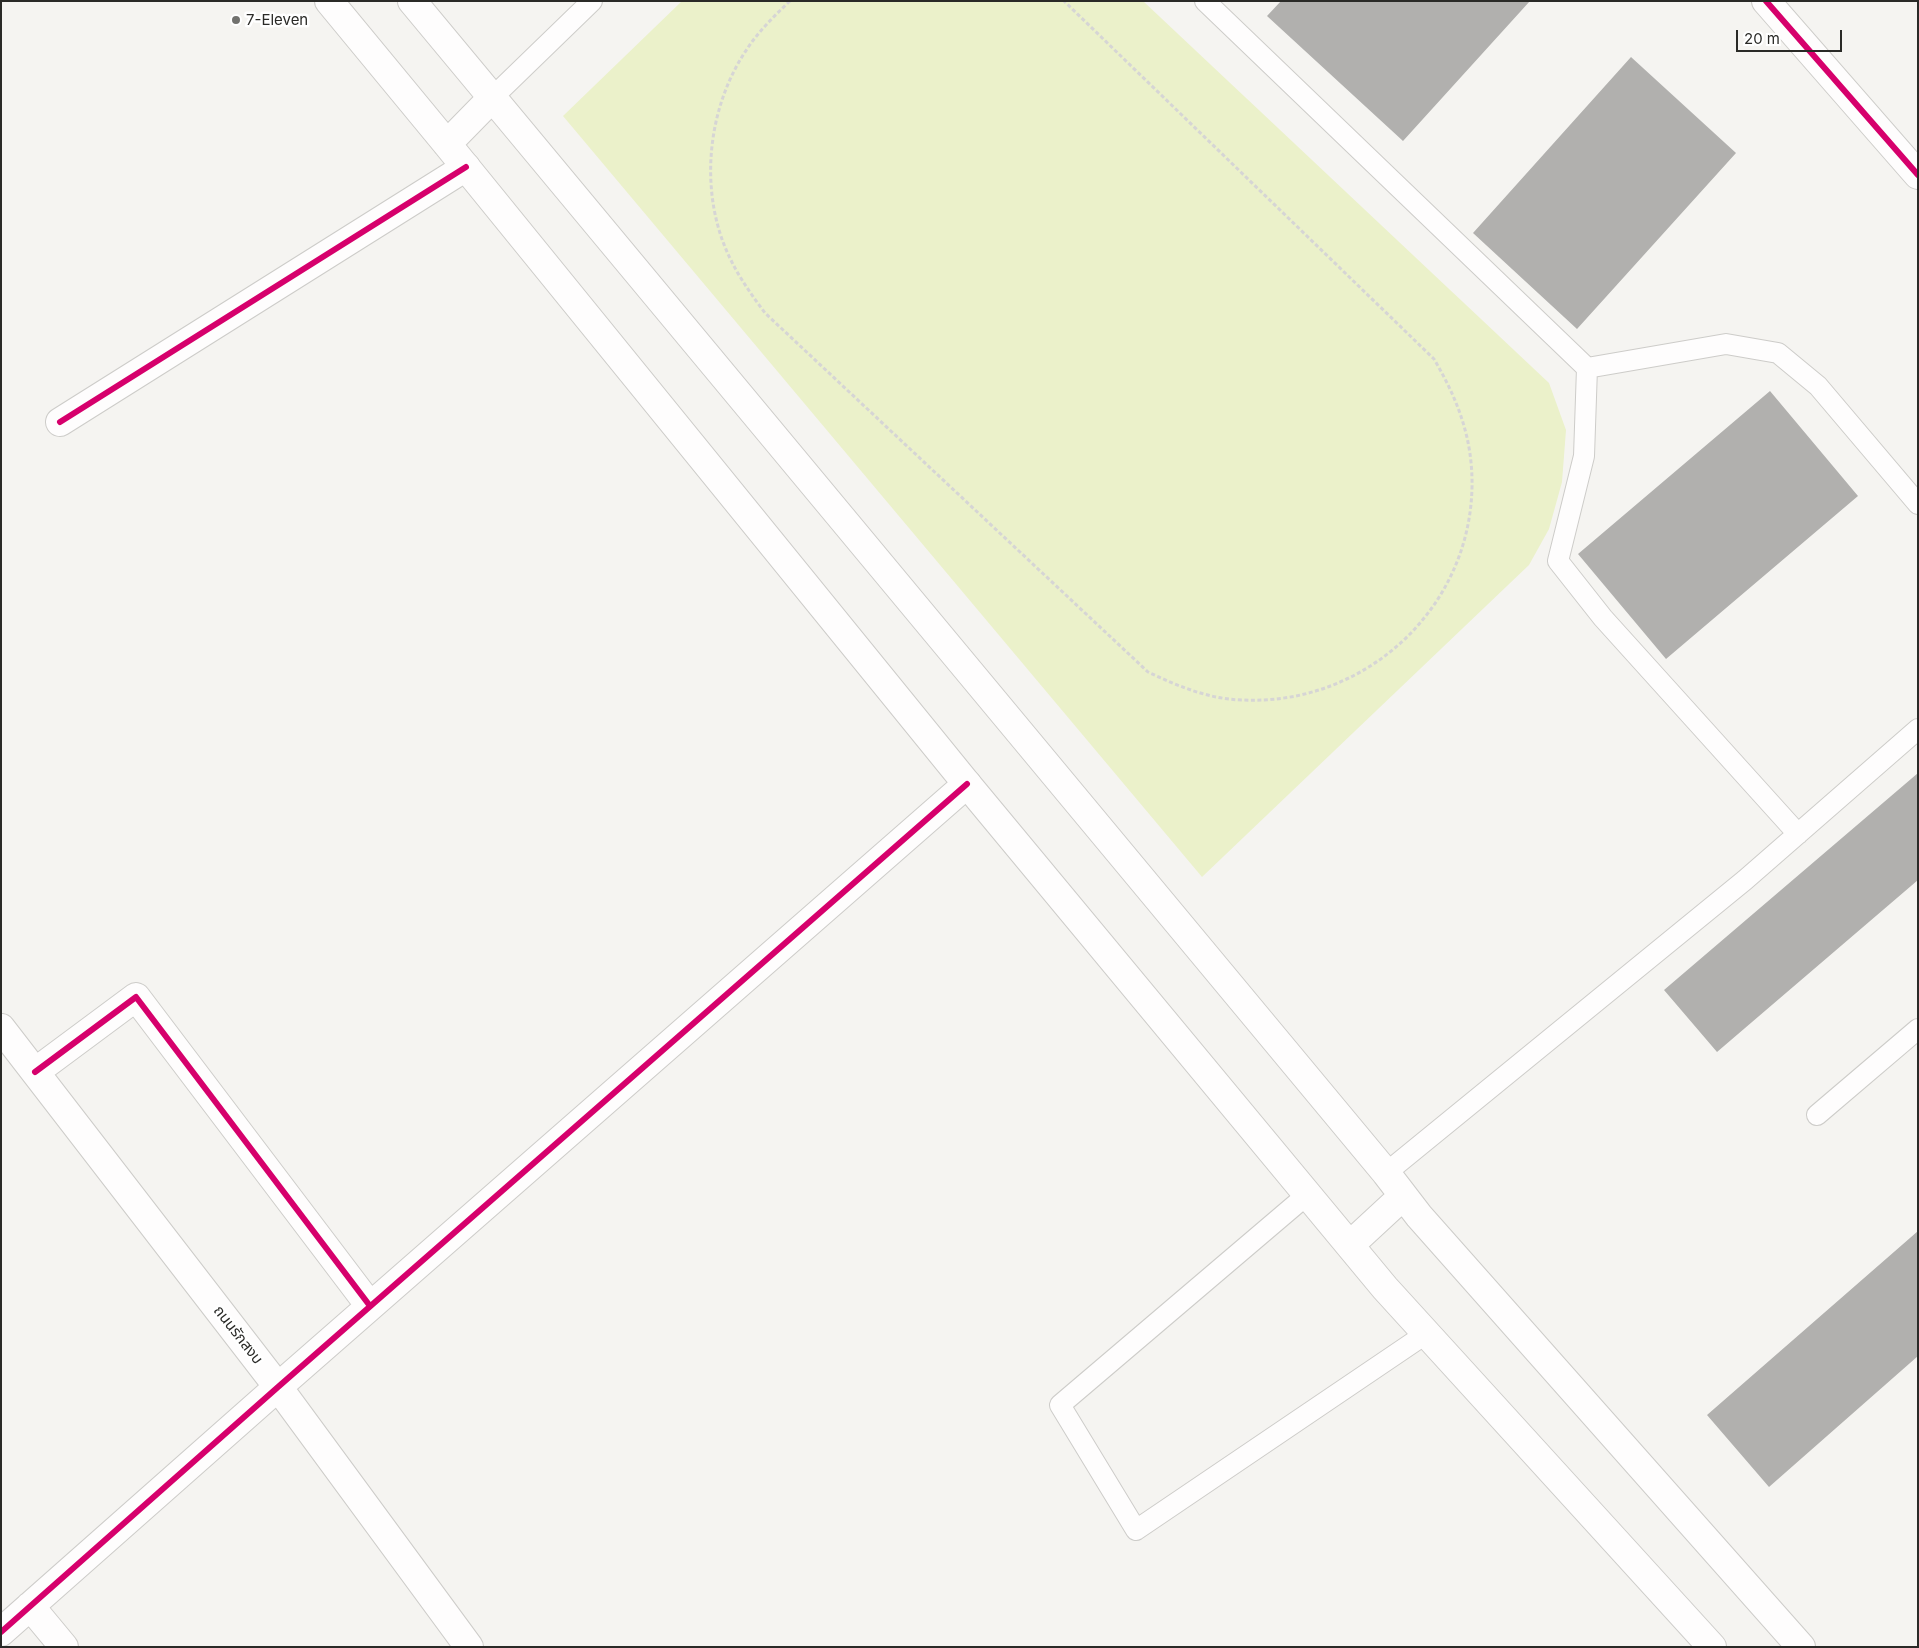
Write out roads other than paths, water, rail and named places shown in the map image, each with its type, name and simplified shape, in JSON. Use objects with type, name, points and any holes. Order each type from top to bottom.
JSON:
[{"type":"main road","points":[[329,1],[967,784],[1386,1288],[1712,1647]]},
{"type":"main road","points":[[412,1],[1386,1173],[1425,1224],[1801,1647]]},
{"type":"main road","points":[[1766,1],[1918,175]]},
{"type":"main road","points":[[447,144],[493,97]]},
{"type":"main road","points":[[60,422],[466,167]]},
{"type":"main road","points":[[1,1632],[370,1306],[967,784]]},
{"type":"main road","points":[[36,1072],[136,997],[370,1306]]},
{"type":"main road","name":"ถนนรักสงบ","points":[[1,1028],[278,1387],[469,1647]]},
{"type":"main road","points":[[1350,1245],[1403,1196]]},
{"type":"main road","points":[[30,1606],[64,1647]]},
{"type":"lane","points":[[493,97],[592,1]]},
{"type":"lane","points":[[1205,1],[1587,368],[1584,456],[1558,561],[1603,618],[1798,834]]},
{"type":"lane","points":[[1587,368],[1726,344],[1778,353],[1818,386],[1918,504]]},
{"type":"lane","points":[[1386,1173],[1745,880],[1918,729]]},
{"type":"lane","points":[[1817,1115],[1918,1029]]},
{"type":"lane","points":[[1308,1194],[1060,1405],[1136,1530],[1427,1333]]},
{"type":"place","name":"7-Eleven","points":[[236,20]]}]
